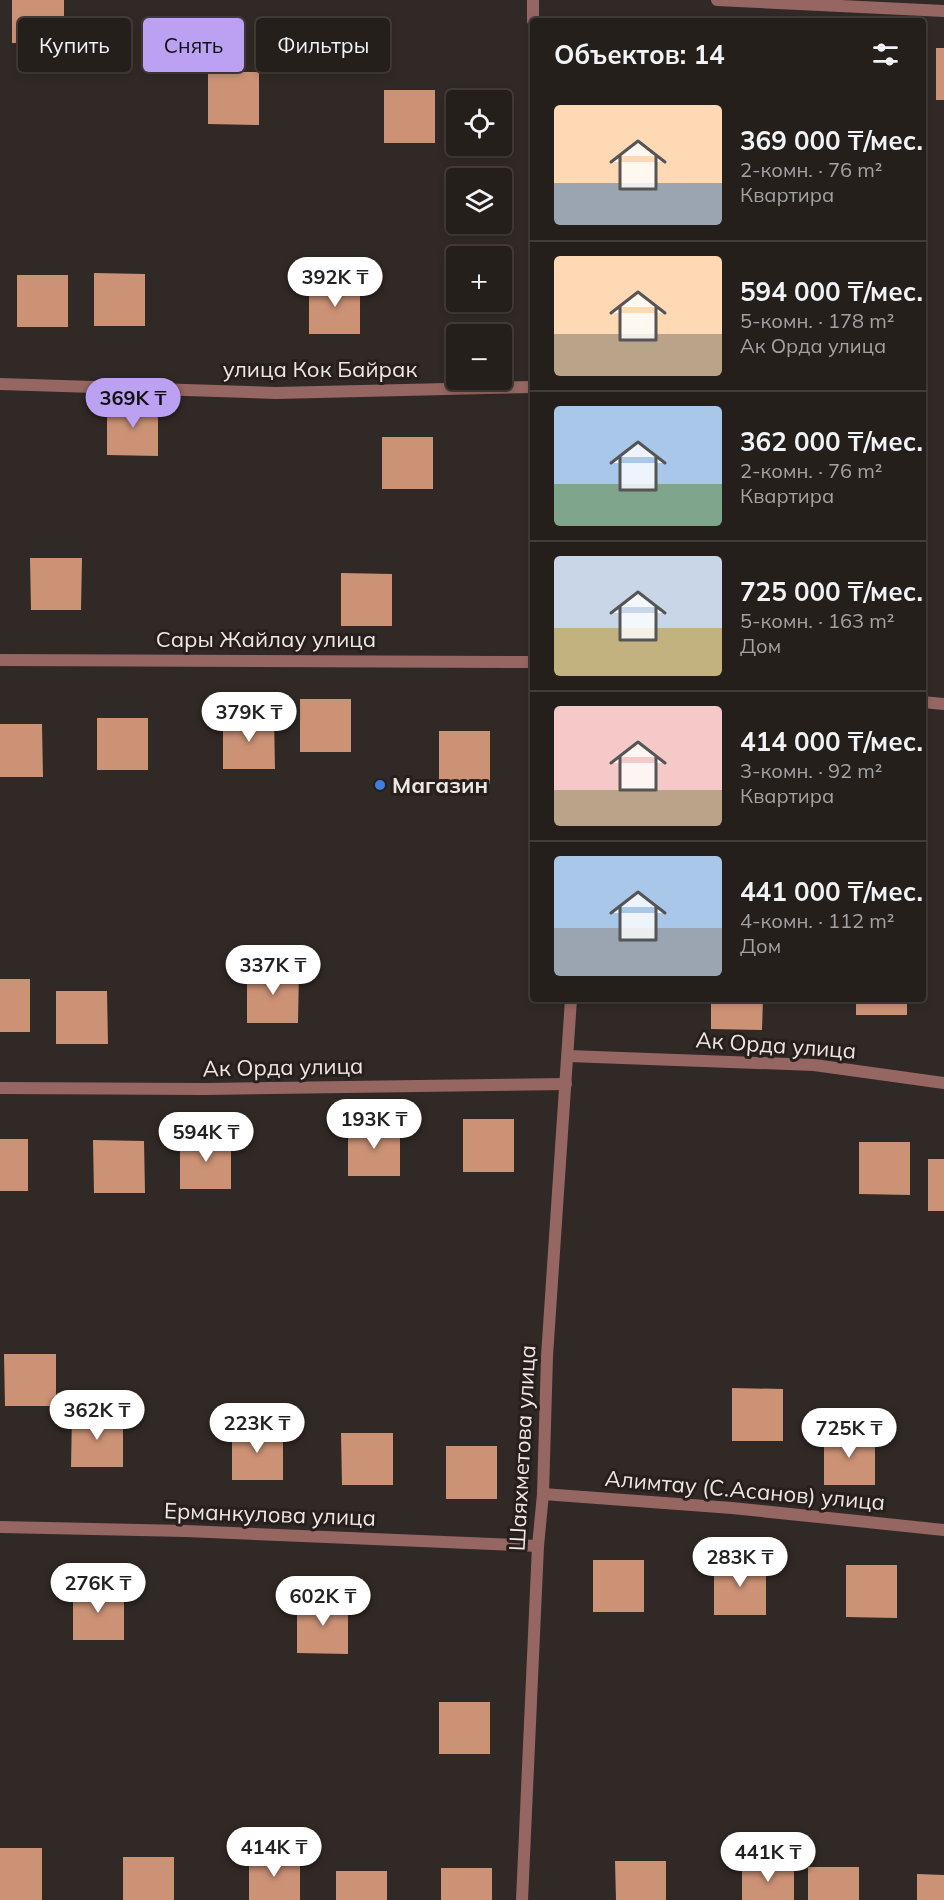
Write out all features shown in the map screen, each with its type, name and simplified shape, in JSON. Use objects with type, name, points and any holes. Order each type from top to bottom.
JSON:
[{"type":"street","points":[[533,0],[533,18]]},
{"type":"street","points":[[717,0],[944,11]]},
{"type":"street","name":"улица Кок Байрак","points":[[0,384],[276,393],[530,387]]},
{"type":"street","name":"Сары Жайлау улица","points":[[0,660],[530,662]]},
{"type":"street","points":[[926,702],[944,704]]},
{"type":"street","name":"Шаяхметова улица","points":[[522,1900],[538,1546],[543,1494],[547,1356],[571,1002]]},
{"type":"street","name":"Ак Орда улица","points":[[568,1056],[814,1065],[944,1083]]},
{"type":"street","name":"Ак Орда улица","points":[[0,1088],[205,1089],[566,1084]]},
{"type":"street","name":"Алимтау (С.Асанов) улица","points":[[543,1494],[732,1508],[944,1530]]},
{"type":"street","name":"Ерманкулова улица","points":[[0,1527],[186,1531],[538,1546]]},
{"type":"building","points":[[12,0],[64,0],[64,18],[18,18],[18,43],[12,43]]},
{"type":"building","points":[[936,48],[944,48],[944,100],[936,100]]},
{"type":"building","points":[[208,72],[259,72],[259,125],[208,124]]},
{"type":"building","points":[[384,90],[435,90],[435,143],[384,143]]},
{"type":"building","points":[[94,273],[145,274],[145,326],[94,326]]},
{"type":"building","points":[[17,275],[68,275],[68,327],[17,327]]},
{"type":"building","points":[[309,281],[360,281],[360,334],[309,334]]},
{"type":"building","points":[[107,403],[158,403],[158,456],[107,455]]},
{"type":"building","points":[[382,437],[433,437],[433,489],[382,489]]},
{"type":"building","points":[[30,558],[82,558],[81,610],[31,610]]},
{"type":"building","points":[[341,573],[392,574],[392,626],[341,626]]},
{"type":"building","points":[[300,699],[351,699],[351,752],[300,752]]},
{"type":"building","points":[[223,717],[274,717],[275,769],[223,769]]},
{"type":"building","points":[[97,718],[148,718],[148,770],[97,770]]},
{"type":"building","points":[[0,724],[42,724],[43,777],[0,777]]},
{"type":"building","points":[[439,731],[490,731],[490,784],[439,784]]},
{"type":"building","points":[[247,970],[299,970],[298,1023],[247,1023]]},
{"type":"building","points":[[0,979],[30,979],[30,1032],[0,1032]]},
{"type":"building","points":[[56,991],[107,991],[108,1044],[56,1044]]},
{"type":"building","points":[[711,1002],[763,1002],[762,1030],[711,1029]]},
{"type":"building","points":[[856,1002],[907,1002],[907,1015],[856,1015]]},
{"type":"building","points":[[463,1119],[514,1119],[514,1172],[463,1172]]},
{"type":"building","points":[[348,1123],[400,1123],[400,1176],[348,1176]]},
{"type":"building","points":[[180,1136],[231,1136],[231,1189],[180,1189]]},
{"type":"building","points":[[0,1139],[28,1139],[28,1191],[0,1191]]},
{"type":"building","points":[[93,1140],[144,1141],[145,1193],[94,1193]]},
{"type":"building","points":[[859,1142],[910,1142],[910,1195],[859,1194]]},
{"type":"building","points":[[928,1159],[944,1159],[944,1211],[928,1211]]},
{"type":"building","points":[[4,1354],[56,1354],[56,1406],[5,1406]]},
{"type":"building","points":[[732,1388],[783,1389],[783,1441],[732,1441]]},
{"type":"building","points":[[72,1414],[123,1414],[123,1467],[71,1467]]},
{"type":"building","points":[[232,1427],[283,1428],[283,1480],[232,1480]]},
{"type":"building","points":[[824,1432],[875,1433],[875,1485],[824,1485]]},
{"type":"building","points":[[341,1433],[393,1433],[393,1485],[342,1485]]},
{"type":"building","points":[[446,1446],[497,1446],[497,1499],[446,1499]]},
{"type":"building","points":[[593,1560],[644,1560],[644,1612],[593,1612]]},
{"type":"building","points":[[714,1562],[766,1562],[766,1615],[714,1615]]},
{"type":"building","points":[[846,1565],[897,1565],[897,1618],[846,1617]]},
{"type":"building","points":[[73,1588],[124,1588],[124,1640],[73,1640]]},
{"type":"building","points":[[297,1601],[348,1601],[348,1654],[297,1653]]},
{"type":"building","points":[[439,1702],[490,1702],[490,1754],[439,1754]]},
{"type":"building","points":[[0,1848],[42,1848],[42,1900],[0,1900]]},
{"type":"building","points":[[249,1856],[300,1856],[300,1900],[249,1900]]},
{"type":"building","points":[[123,1857],[174,1857],[174,1900],[123,1900]]},
{"type":"building","points":[[615,1861],[666,1861],[666,1900],[616,1900]]},
{"type":"building","points":[[742,1865],[794,1865],[794,1900],[742,1900]]},
{"type":"building","points":[[808,1867],[859,1867],[859,1900],[808,1900]]},
{"type":"building","points":[[441,1868],[492,1868],[492,1900],[441,1900]]},
{"type":"building","points":[[336,1871],[387,1871],[387,1900],[336,1900]]},
{"type":"building","points":[[917,1874],[944,1875],[944,1900],[917,1900]]},
{"type":"place","name":"Магазин","points":[[380,785]]}]
